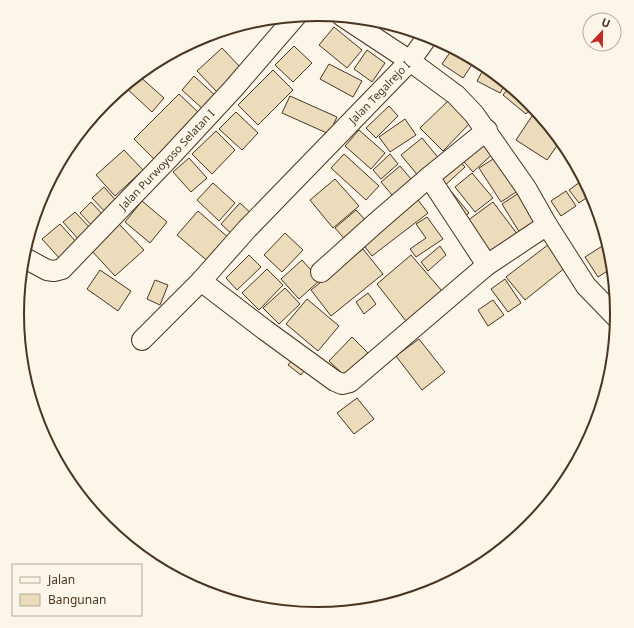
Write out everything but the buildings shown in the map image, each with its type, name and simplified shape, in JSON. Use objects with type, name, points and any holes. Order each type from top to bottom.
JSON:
[{"type":"street","name":"Jalan Purwoyoso Selatan I","points":[[29,260],[47,270],[54,271],[62,269],[233,89],[290,23]]},
{"type":"street","points":[[354,24],[410,61],[424,41]]},
{"type":"street","name":"Jalan Tegalrejo I","points":[[142,340],[201,281],[280,195],[410,61],[456,95],[474,114],[526,188],[547,225],[586,286],[610,311]]},
{"type":"street","points":[[321,272],[429,177],[486,130]]},
{"type":"street","points":[[429,177],[487,265]]},
{"type":"street","points":[[201,281],[322,372],[342,384],[350,382],[487,265],[547,225]]}]
